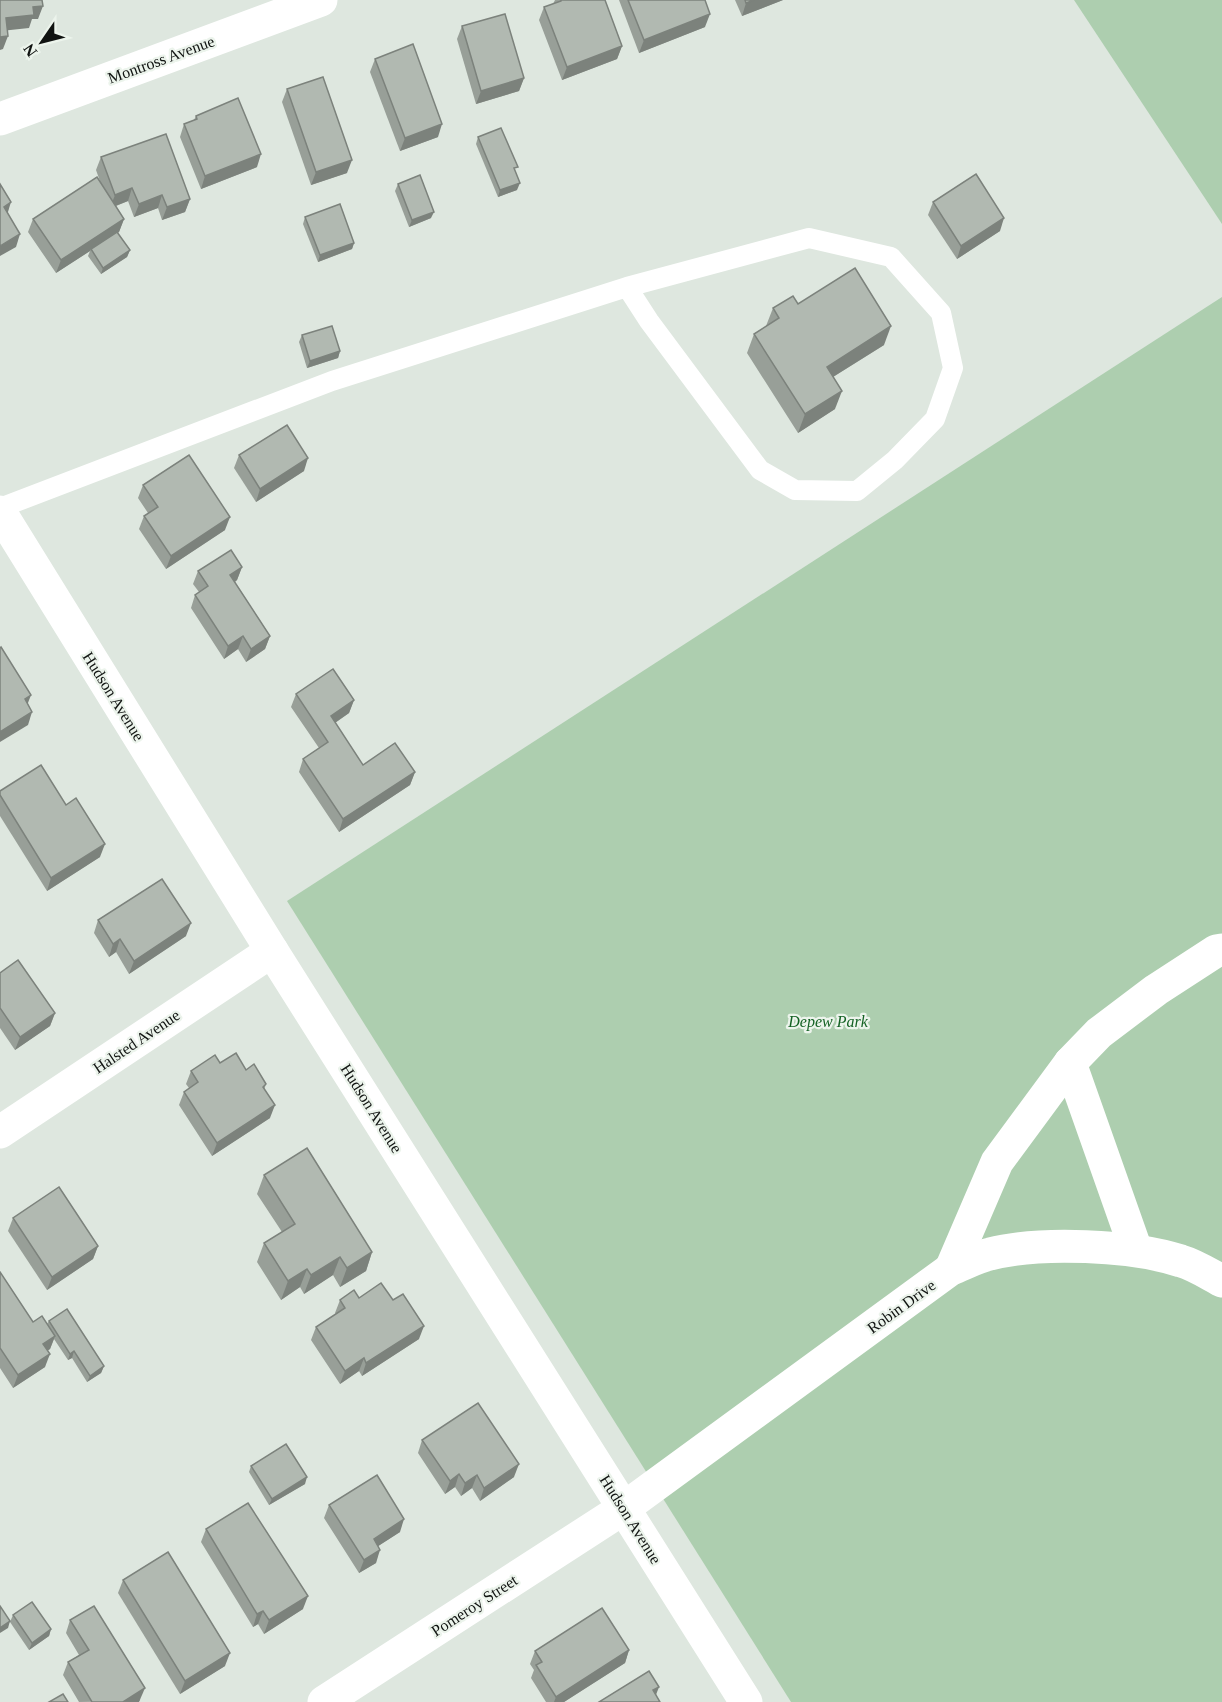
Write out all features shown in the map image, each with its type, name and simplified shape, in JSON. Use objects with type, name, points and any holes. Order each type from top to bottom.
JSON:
[{"type":"street","name":"Montross Avenue","points":[[0,119],[321,0]]},
{"type":"street","name":"Hudson Avenue","points":[[0,510],[272,951],[746,1702]]},
{"type":"street","points":[[951,1269],[997,1162],[1070,1063],[1099,1033],[1156,990],[1216,951],[1222,950]]},
{"type":"street","name":"Halsted Avenue","points":[[0,1132],[272,951]]},
{"type":"street","points":[[1070,1063],[1136,1250]]},
{"type":"street","name":"Robin Drive","points":[[624,1508],[951,1269],[989,1254],[1031,1247],[1136,1250],[1182,1261],[1222,1281]]},
{"type":"street","name":"Pomeroy Street","points":[[324,1702],[624,1508]]},
{"type":"lane","points":[[0,510],[332,381],[627,287],[809,238],[891,257],[941,313],[953,368],[935,419],[896,460],[857,491],[795,490],[760,470],[649,321],[627,287]]},
{"type":"green space","points":[[1074,0],[1222,0],[1222,224]]},
{"type":"green space","name":"Depew Park","points":[[1222,297],[1222,1702],[791,1702],[287,901]]},
{"type":"building","points":[[0,0],[42,0],[43,6],[33,7],[34,15],[6,18],[8,36],[0,37]]},
{"type":"building","points":[[561,0],[605,0],[622,46],[567,67],[544,7]]},
{"type":"building","points":[[628,0],[705,0],[710,14],[644,40]]},
{"type":"building","points":[[505,14],[524,78],[481,91],[462,26]]},
{"type":"building","points":[[413,44],[442,124],[405,138],[375,59]]},
{"type":"building","points":[[323,77],[352,160],[316,172],[287,89]]},
{"type":"building","points":[[238,98],[261,154],[205,176],[184,124],[197,119],[196,116]]},
{"type":"building","points":[[501,128],[518,167],[514,168],[520,183],[500,190],[478,137]]},
{"type":"building","points":[[166,134],[190,199],[167,207],[162,195],[139,204],[132,188],[115,195],[101,157]]},
{"type":"building","points":[[976,174],[1004,218],[961,246],[933,202]]},
{"type":"building","points":[[420,175],[434,212],[412,220],[398,184]]},
{"type":"building","points":[[97,177],[124,219],[61,260],[33,219]]},
{"type":"building","points":[[0,184],[11,202],[4,207],[20,234],[0,246]]},
{"type":"building","points":[[340,204],[354,243],[320,255],[305,217]]},
{"type":"building","points":[[117,232],[130,250],[103,268],[91,249]]},
{"type":"building","points":[[855,268],[891,326],[827,367],[842,391],[805,414],[754,334],[779,318],[773,308],[793,296],[798,304]]},
{"type":"building","points":[[332,326],[340,351],[310,361],[302,335]]},
{"type":"building","points":[[287,425],[308,458],[260,489],[239,455]]},
{"type":"building","points":[[189,455],[230,517],[171,556],[144,516],[158,507],[143,485]]},
{"type":"building","points":[[231,550],[242,567],[230,575],[270,636],[251,649],[243,636],[228,646],[195,595],[208,586],[198,571]]},
{"type":"building","points":[[0,648],[31,695],[25,699],[32,712],[0,732]]},
{"type":"building","points":[[333,669],[354,700],[331,716],[363,765],[395,743],[415,772],[343,819],[303,759],[328,742],[296,694]]},
{"type":"building","points":[[41,765],[66,805],[76,798],[105,844],[51,878],[0,795],[0,791]]},
{"type":"building","points":[[162,879],[191,923],[134,961],[120,939],[113,944],[98,920]]},
{"type":"building","points":[[18,960],[55,1013],[20,1037],[0,1008],[0,973]]},
{"type":"building","points":[[236,1053],[246,1070],[254,1064],[266,1084],[263,1087],[275,1105],[217,1143],[184,1092],[198,1082],[191,1071],[215,1055],[220,1063]]},
{"type":"building","points":[[307,1148],[372,1252],[347,1268],[340,1257],[311,1275],[307,1269],[288,1281],[264,1243],[295,1224],[264,1175]]},
{"type":"building","points":[[59,1187],[98,1246],[52,1277],[13,1218]]},
{"type":"building","points":[[0,1272],[33,1322],[42,1316],[55,1336],[43,1344],[50,1354],[18,1375],[0,1348]]},
{"type":"building","points":[[381,1283],[393,1300],[403,1294],[424,1326],[366,1363],[364,1358],[345,1371],[316,1327],[345,1308],[340,1300],[354,1290],[359,1298]]},
{"type":"building","points":[[67,1309],[104,1366],[90,1376],[74,1351],[70,1354],[49,1321]]},
{"type":"building","points":[[478,1403],[519,1464],[484,1488],[477,1475],[465,1483],[459,1474],[450,1481],[422,1440]]},
{"type":"building","points":[[286,1444],[307,1477],[272,1499],[251,1466]]},
{"type":"building","points":[[377,1475],[404,1519],[374,1539],[380,1550],[364,1560],[329,1505]]},
{"type":"building","points":[[248,1503],[308,1596],[269,1620],[263,1611],[257,1614],[206,1529]]},
{"type":"building","points":[[168,1552],[230,1653],[185,1681],[123,1580]]},
{"type":"building","points":[[32,1602],[51,1629],[32,1643],[13,1615]]},
{"type":"building","points":[[0,1606],[10,1621],[0,1628]]},
{"type":"building","points":[[94,1606],[145,1688],[123,1702],[92,1702],[68,1662],[89,1650],[70,1620]]},
{"type":"building","points":[[602,1608],[629,1650],[556,1697],[536,1665],[542,1662],[535,1651]]},
{"type":"building","points":[[649,1671],[659,1687],[653,1690],[660,1702],[599,1702]]},
{"type":"building","points":[[63,1694],[68,1702],[49,1702]]}]
